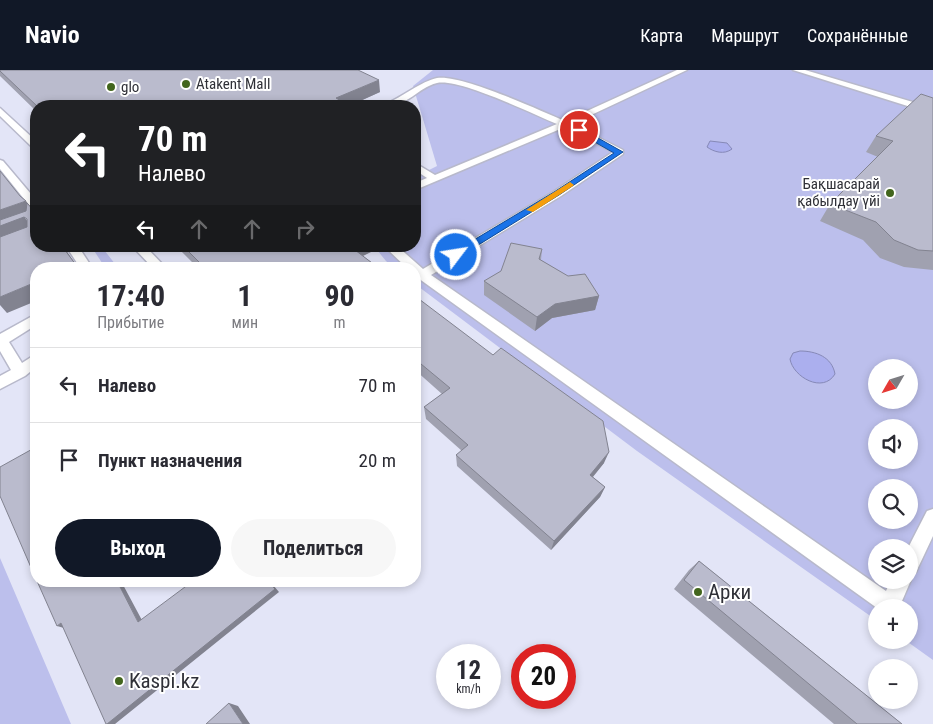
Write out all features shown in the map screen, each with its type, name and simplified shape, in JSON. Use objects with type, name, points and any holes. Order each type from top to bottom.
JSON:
[{"type":"lane","points":[[421,185],[565,124],[683,70]]},
{"type":"lane","points":[[797,70],[933,111]]},
{"type":"lane","points":[[405,100],[429,83],[439,80],[459,82],[565,124],[620,152],[557,194],[422,275],[890,605],[897,589]]},
{"type":"lane","points":[[0,111],[30,140]]},
{"type":"lane","points":[[0,163],[30,200]]},
{"type":"lane","points":[[421,170],[435,179]]},
{"type":"lane","points":[[144,252],[154,262]]},
{"type":"lane","points":[[397,252],[408,262]]},
{"type":"lane","points":[[20,372],[1,340],[30,323]]},
{"type":"lane","points":[[0,383],[30,364]]},
{"type":"lane","points":[[918,547],[933,517]]},
{"type":"shaded area","points":[[433,70],[933,70],[933,660],[918,649],[918,599],[868,599],[868,614],[637,451],[421,289],[421,262],[387,262],[379,252],[421,252],[421,174],[437,166],[421,113],[421,100],[417,100],[413,86]]},
{"type":"shaded area","points":[[710,141],[727,143],[732,149],[726,152],[716,151],[707,147]]},
{"type":"shaded area","points":[[95,252],[106,252],[114,262],[101,262]]},
{"type":"shaded area","points":[[800,351],[812,352],[827,359],[831,363],[835,374],[830,380],[823,383],[809,381],[802,377],[792,366],[790,359],[793,353]]},
{"type":"shaded area","points":[[0,558],[71,724],[0,724]]},
{"type":"building","name":"Atakent Mall","points":[[358,70],[379,80],[336,98],[339,100],[31,100],[0,71]]},
{"type":"building","name":"Бақшасарай қабылдау үйі","points":[[921,94],[933,98],[933,251],[918,250],[894,240],[876,222],[830,204],[893,141],[876,136]]},
{"type":"building","points":[[0,171],[20,196],[26,201],[0,210]]},
{"type":"building","points":[[27,203],[30,206],[30,252],[66,252],[74,262],[30,262],[30,284],[0,297],[0,237],[27,227],[27,219],[24,217],[0,226],[0,220],[26,211]]},
{"type":"building","points":[[511,243],[542,249],[539,259],[568,276],[585,274],[599,296],[555,304],[537,317],[484,281],[501,271]]},
{"type":"building","points":[[189,252],[358,252],[371,262],[199,262]]},
{"type":"building","points":[[421,301],[493,355],[501,348],[603,421],[609,452],[590,475],[605,487],[554,541],[456,455],[468,445],[424,407],[450,388],[421,364]]},
{"type":"building","points":[[30,450],[30,565],[0,496],[0,467]]},
{"type":"building","points":[[699,561],[868,697],[868,709],[883,709],[902,724],[857,724],[684,580]]},
{"type":"building","points":[[40,587],[120,587],[138,622],[185,587],[273,587],[275,589],[107,724],[61,623],[57,626]]},
{"type":"building","points":[[229,703],[243,724],[206,724]]},
{"type":"slow traffic","points":[[530,210],[570,185]]},
{"type":"place","name":"Atakent Mall","points":[[186,84]]},
{"type":"place","name":"glo","points":[[111,87]]},
{"type":"place","name":"Бақшасарай қабылдау үйі","points":[[890,193]]},
{"type":"place","name":"Арки","points":[[698,592]]},
{"type":"place","name":"Kaspi.kz","points":[[119,681]]},
{"type":"route","points":[[456,255],[557,194],[620,152],[579,130]]}]
